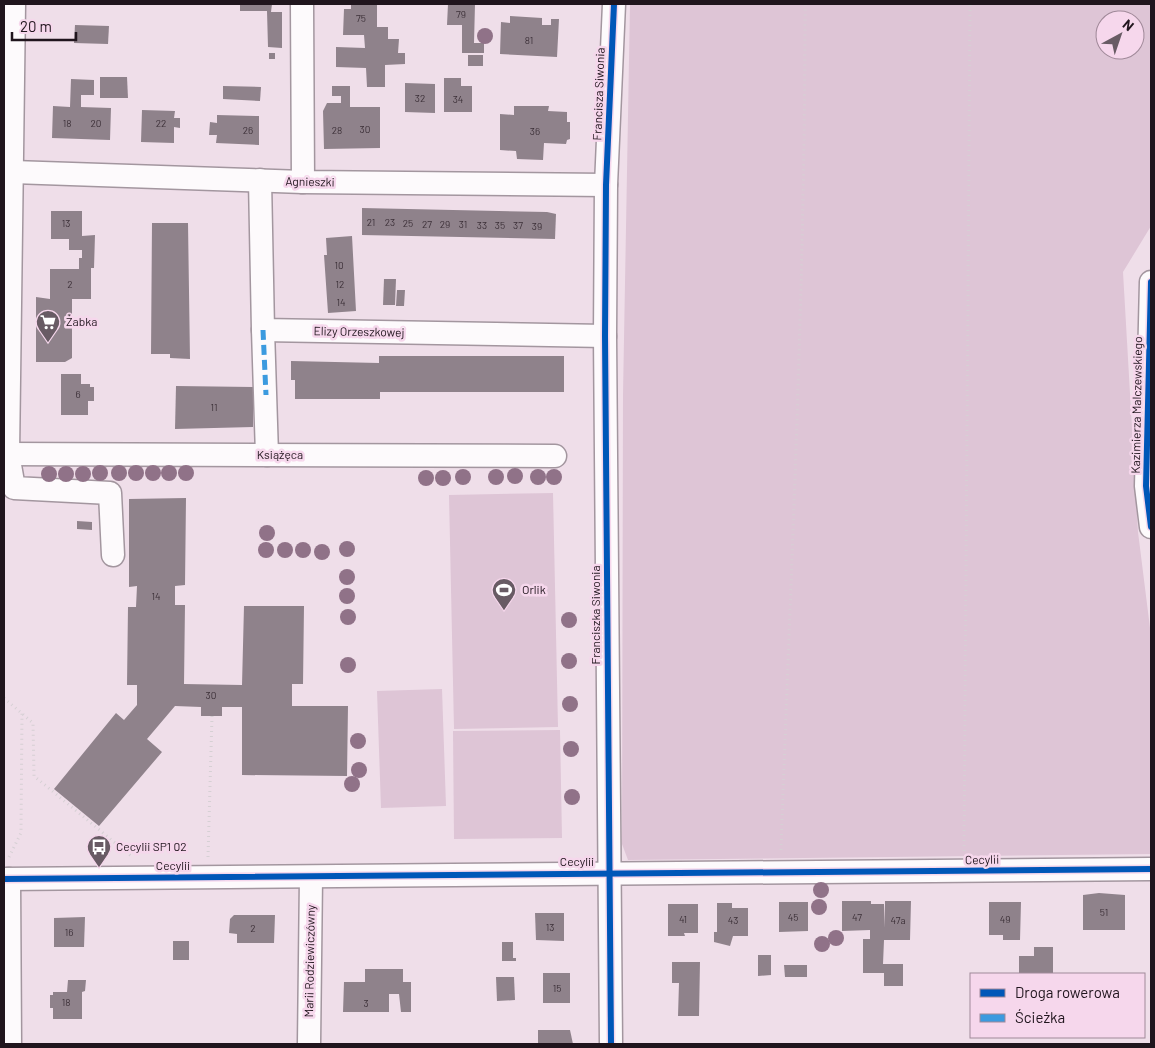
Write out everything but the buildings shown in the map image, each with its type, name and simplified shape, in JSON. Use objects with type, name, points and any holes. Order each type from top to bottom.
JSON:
[{"type":"street","points":[[14,4],[13,172],[6,454],[14,488],[110,493],[113,555]]},
{"type":"street","points":[[302,4],[303,182]]},
{"type":"street","name":"Francisza Siwonia","points":[[606,185],[614,4]]},
{"type":"street","name":"Agnieszki","points":[[13,172],[303,182],[606,185]]},
{"type":"street","points":[[260,180],[267,455]]},
{"type":"street","name":"Franciszka Siwonia","points":[[606,185],[608,873],[611,1044]]},
{"type":"street","name":"Kazimierza Malczewskiego","points":[[1150,514],[1146,486],[1151,282]]},
{"type":"street","name":"Elizy Orzeszkowej","points":[[263,330],[605,336]]},
{"type":"street","name":"Książęca","points":[[6,454],[556,456]]},
{"type":"street","name":"Cecylii","points":[[5,873],[156,877],[311,877],[780,870],[964,872],[1151,868]]},
{"type":"street","points":[[5,873],[10,1044]]},
{"type":"street","name":"Marii Rodziewiczówny","points":[[309,1044],[311,877]]},
{"type":"path","points":[[780,870],[799,350],[805,138],[805,4]]},
{"type":"path","points":[[964,872],[970,4]]},
{"type":"path","points":[[4,698],[33,722],[34,776],[156,877]]},
{"type":"path","points":[[5,873],[21,833],[22,714]]},
{"type":"path","points":[[208,877],[212,716]]},
{"type":"shaded area","points":[[630,4],[1151,4],[1151,226],[1123,272],[1138,532],[1151,636],[1151,854],[628,860],[622,844],[623,395]]},
{"type":"shaded area","name":"Orlik","points":[[553,493],[558,727],[454,729],[449,495]]},
{"type":"shaded area","points":[[442,689],[446,806],[381,808],[377,691]]},
{"type":"shaded area","points":[[560,730],[562,838],[454,839],[453,731]]},
{"type":"marked path","points":[[263,330],[266,395]]},
{"type":"cycle path","points":[[611,1044],[605,336],[606,185],[614,4]]},
{"type":"cycle path","points":[[1151,282],[1146,486],[1151,527]]},
{"type":"cycle path","points":[[4,879],[1151,869]]},
{"type":"place","name":"Żabka","points":[[48,343]]},
{"type":"place","name":"Orlik","points":[[504,611]]},
{"type":"place","name":"Cecylii SP1 02","points":[[99,868]]}]
